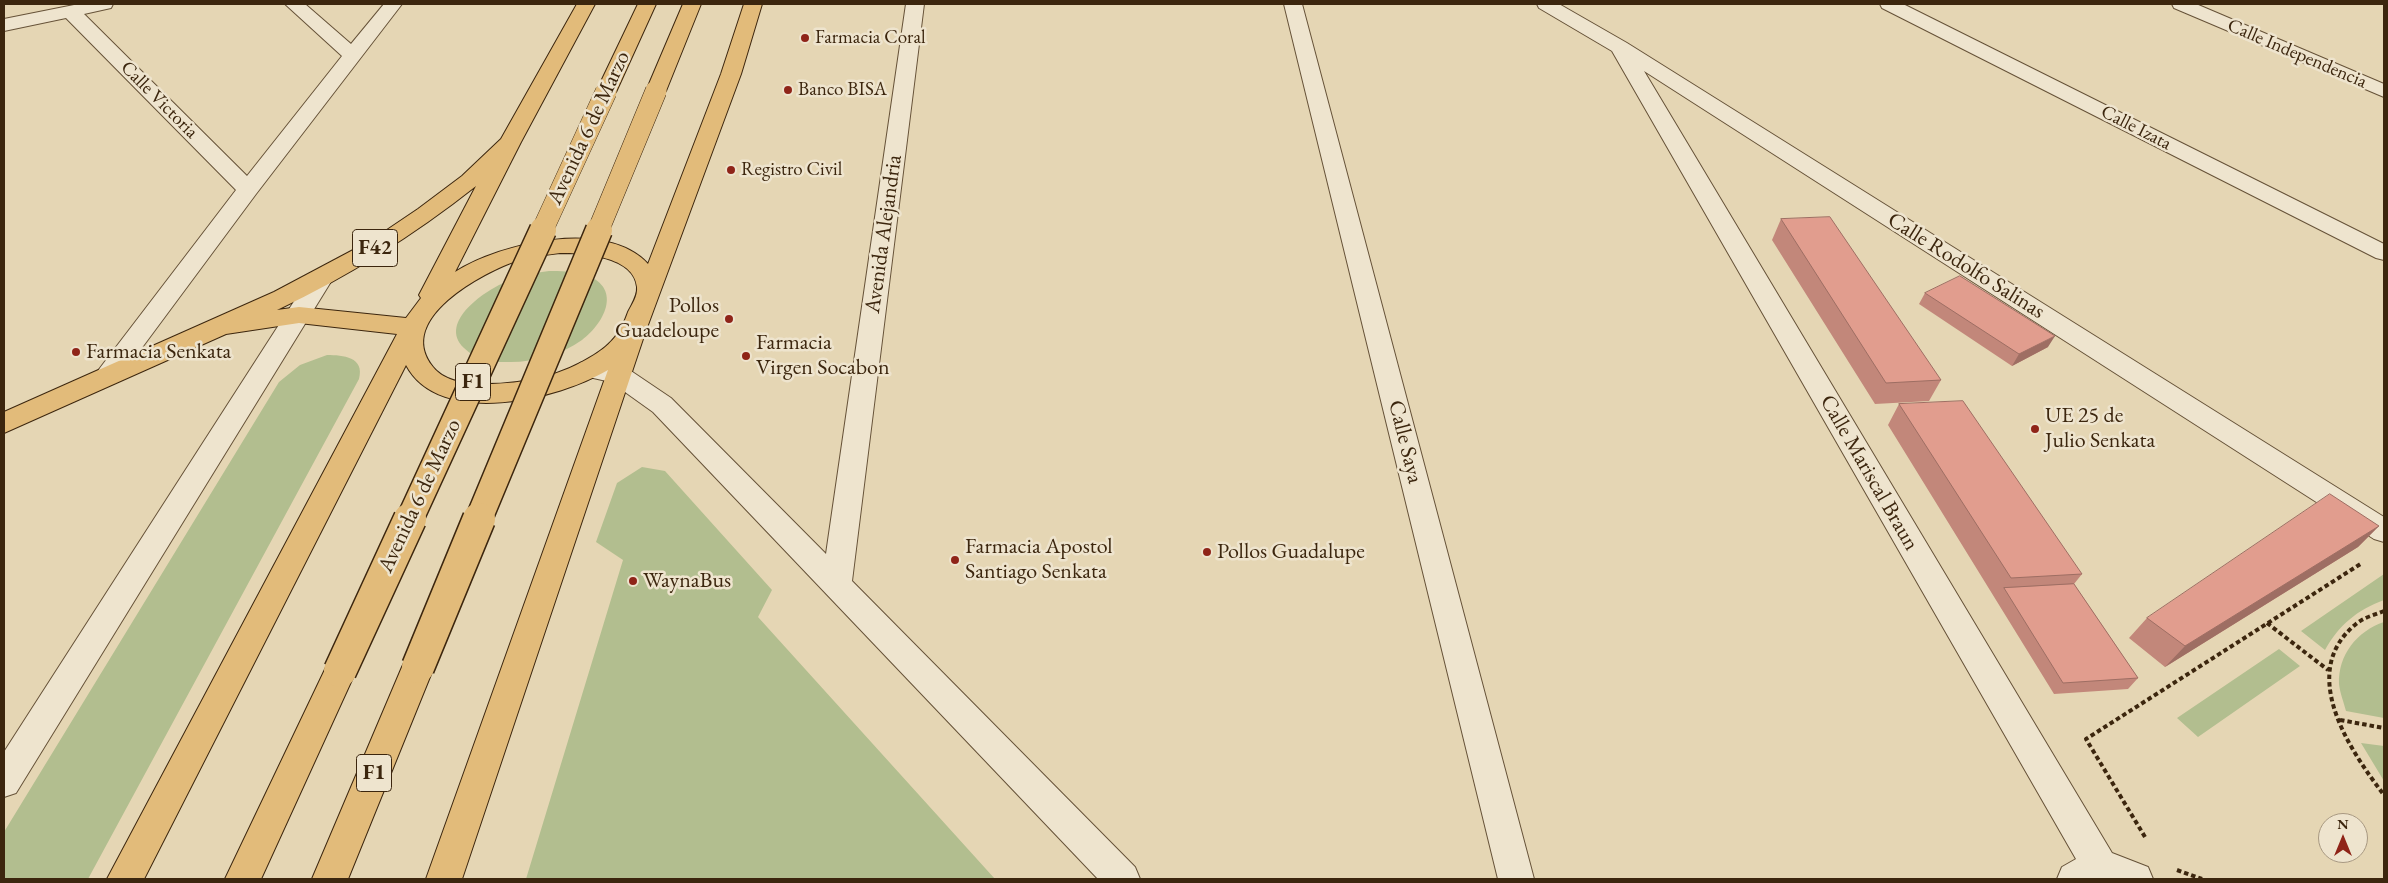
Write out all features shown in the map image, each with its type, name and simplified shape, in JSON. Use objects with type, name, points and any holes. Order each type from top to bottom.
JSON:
[{"type":"main road","points":[[125,879],[510,142],[586,4]]},
{"type":"main road","name":"Avenida 6 de Marzo","points":[[243,879],[647,4]]},
{"type":"main road","name":"Avenida 6 de Marzo","points":[[330,879],[692,4]]},
{"type":"main road","points":[[444,879],[633,334],[730,74],[753,4]]},
{"type":"main road","name":"F42","points":[[4,423],[320,280],[412,225],[456,194],[510,142]]},
{"type":"main road","points":[[633,334],[618,350],[589,369],[561,382],[529,390],[496,394],[467,392],[441,385],[423,373],[413,359],[410,344],[418,319],[438,294],[457,279],[480,266],[506,256],[533,249],[586,246],[609,250],[626,257],[640,270],[647,279],[650,290]]},
{"type":"main road","points":[[221,326],[299,315],[418,319]]},
{"type":"street","points":[[4,25],[104,4]]},
{"type":"street","points":[[294,4],[352,55]]},
{"type":"street","points":[[109,374],[248,189],[393,4]]},
{"type":"street","name":"Avenida Alejandria","points":[[837,583],[915,4]]},
{"type":"street","name":"Calle Saya","points":[[1293,4],[1516,879]]},
{"type":"street","name":"Calle Rodolfo Salinas","points":[[1546,4],[1620,47],[2384,531]]},
{"type":"street","name":"Calle Izata","points":[[1889,4],[2384,253]]},
{"type":"street","name":"Calle Independencia","points":[[2181,4],[2384,91]]},
{"type":"street","name":"Calle Victoria","points":[[70,11],[248,189]]},
{"type":"street","name":"Calle Mariscal Braun","points":[[1620,47],[2087,872],[2135,879]]},
{"type":"street","points":[[4,782],[320,280]]},
{"type":"street","points":[[589,369],[619,375],[662,405],[837,583],[1122,879]]},
{"type":"path","points":[[2146,839],[2086,739],[2367,560]]},
{"type":"path","points":[[2384,611],[2358,622],[2341,640],[2328,670],[2332,704],[2370,777],[2384,795]]},
{"type":"path","points":[[2267,623],[2328,670]]},
{"type":"path","points":[[2340,720],[2384,728]]},
{"type":"path","points":[[2169,867],[2202,879]]},
{"type":"green space","points":[[549,271],[583,274],[595,280],[603,287],[607,295],[606,305],[598,324],[591,332],[565,350],[546,357],[526,361],[489,361],[479,358],[464,348],[457,338],[457,328],[461,317],[468,308],[488,291],[499,285],[528,274]]},
{"type":"green space","points":[[327,355],[346,357],[356,362],[359,366],[359,379],[88,879],[4,879],[4,832],[279,382],[300,365]]},
{"type":"green space","points":[[642,467],[665,471],[772,590],[758,617],[995,879],[526,879],[623,560],[596,542],[617,483]]},
{"type":"green space","points":[[2384,574],[2384,600],[2350,619],[2336,633],[2325,650],[2301,631]]},
{"type":"green space","points":[[2384,622],[2384,718],[2346,711],[2339,684],[2342,663],[2351,646],[2365,631]]},
{"type":"green space","points":[[2279,649],[2300,666],[2198,737],[2177,718]]},
{"type":"green space","points":[[2361,743],[2384,746],[2384,781]]},
{"type":"building","points":[[1830,217],[1941,380],[1886,383],[1781,219]]},
{"type":"building","points":[[1960,276],[2055,336],[2019,354],[1925,293]]},
{"type":"building","points":[[1963,401],[2082,574],[2011,578],[1899,404]]},
{"type":"building","points":[[2330,494],[2379,526],[2185,646],[2147,618]]},
{"type":"building","points":[[2074,584],[2138,678],[2063,683],[2004,588]]},
{"type":"place","name":"Farmacia Coral","points":[[805,38]]},
{"type":"place","name":"Banco BISA","points":[[788,90]]},
{"type":"place","name":"Registro Civil","points":[[731,170]]},
{"type":"place","name":"Pollos Guadeloupe","points":[[729,319]]},
{"type":"place","name":"Farmacia Senkata","points":[[76,352]]},
{"type":"place","name":"Farmacia Virgen Socabon","points":[[746,356]]},
{"type":"place","name":"UE 25 de Julio Senkata","points":[[2035,429]]},
{"type":"place","name":"Pollos Guadalupe","points":[[1207,552]]},
{"type":"place","name":"Farmacia Apostol Santiago Senkata","points":[[955,560]]},
{"type":"place","name":"WaynaBus","points":[[633,581]]}]
